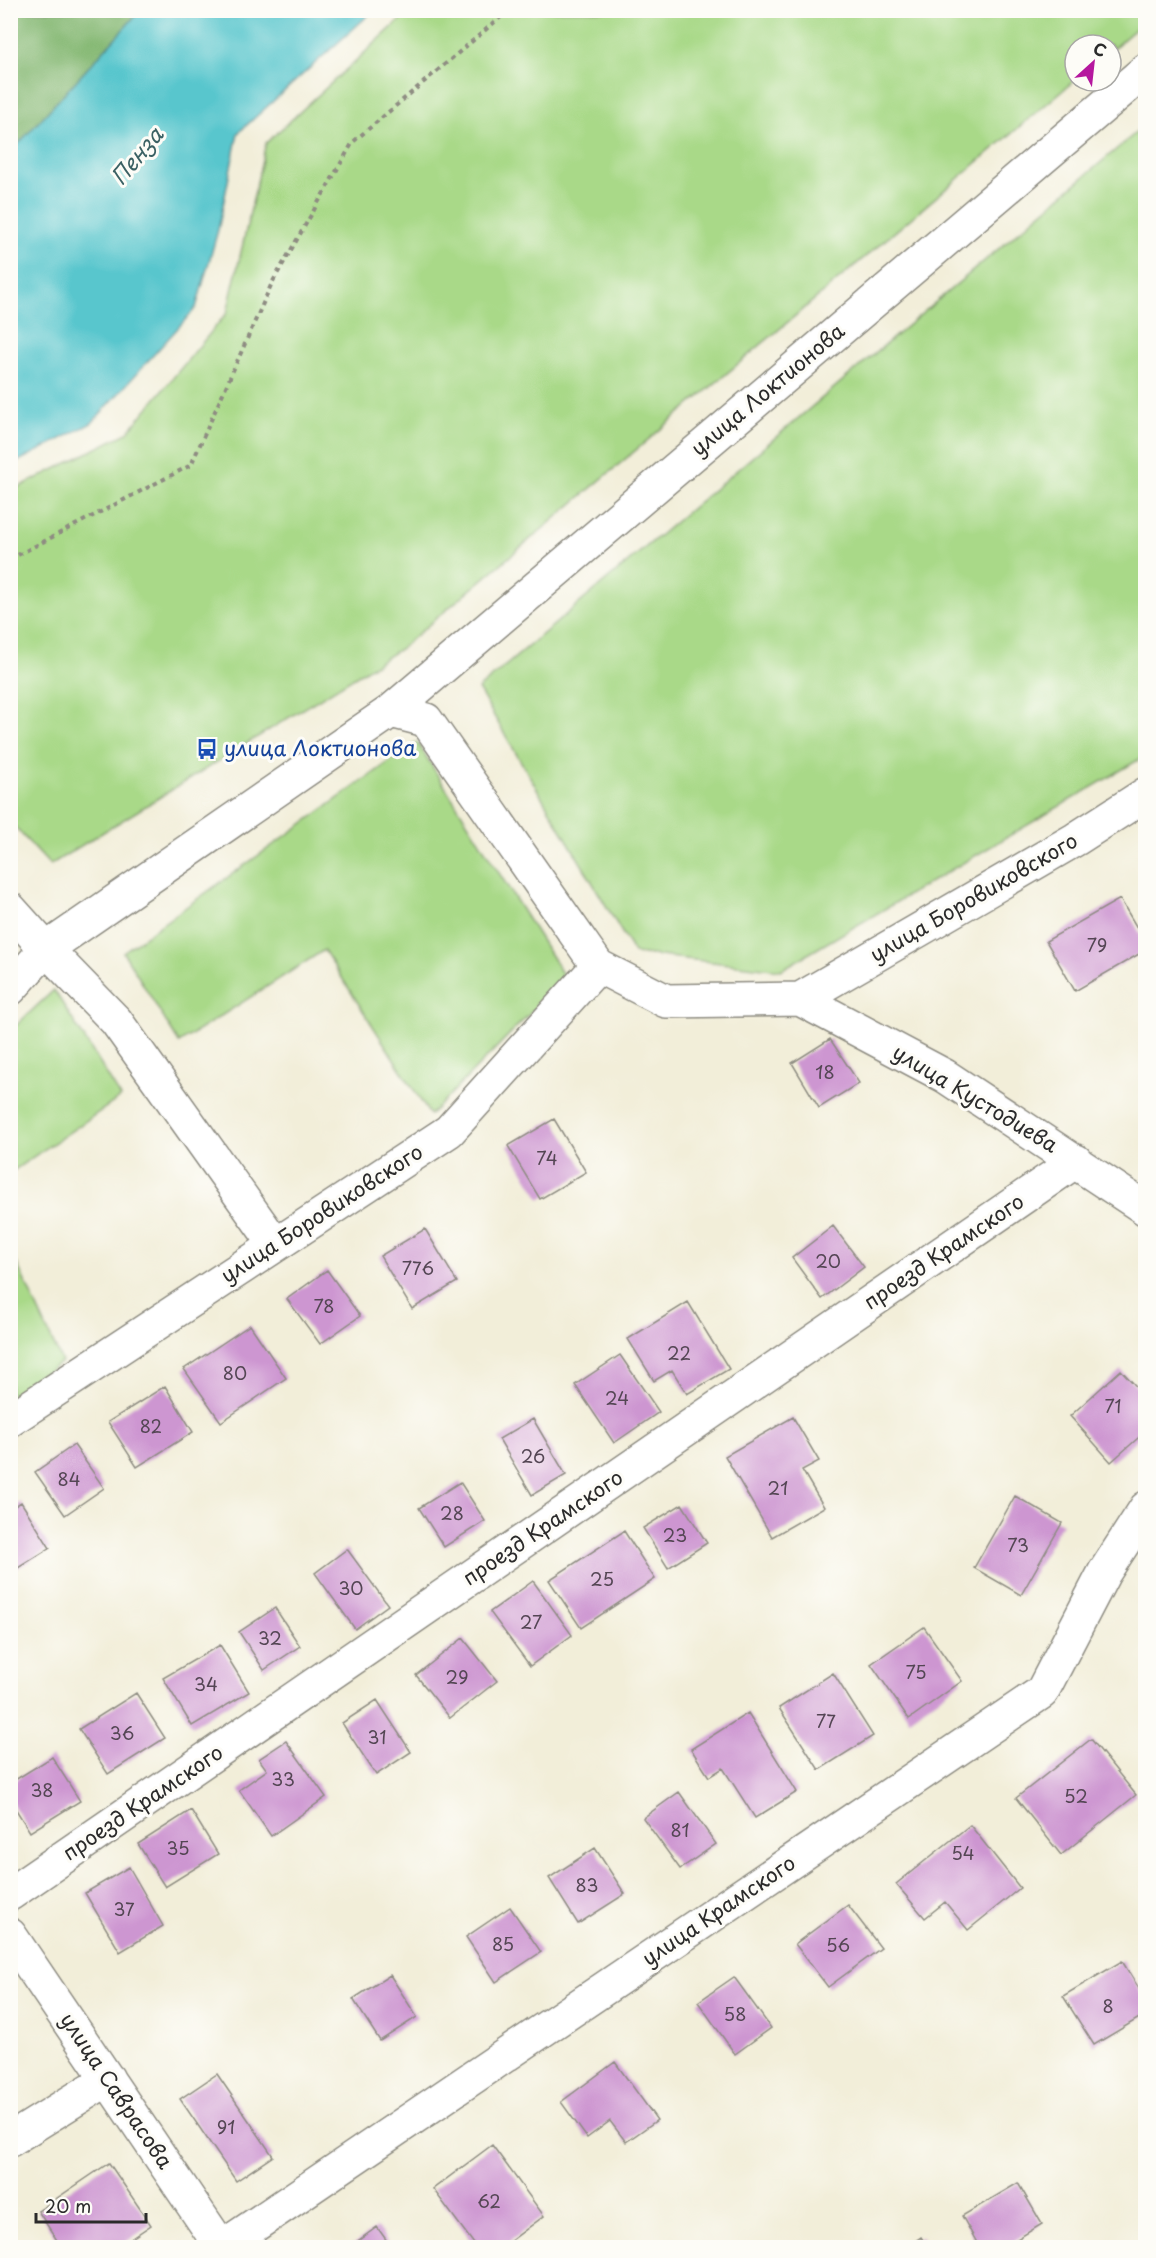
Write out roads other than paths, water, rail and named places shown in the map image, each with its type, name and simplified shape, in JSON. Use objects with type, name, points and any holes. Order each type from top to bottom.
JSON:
[{"type":"street","name":"улица Локтионова","points":[[10,990],[46,949],[390,711],[1146,70]]},
{"type":"street","points":[[390,711],[426,720],[598,966],[666,1001],[800,999]]},
{"type":"street","name":"улица Боровиковского","points":[[800,999],[1076,839],[1146,794]]},
{"type":"street","points":[[10,909],[116,1021],[275,1244]]},
{"type":"street","name":"улица Боровиковского","points":[[10,1420],[449,1131],[598,966]]},
{"type":"street","name":"улица Кустодиева","points":[[800,999],[945,1076],[1146,1209]]},
{"type":"street","name":"проезд Крамского","points":[[10,1894],[1076,1161]]},
{"type":"street","name":"улица Крамского","points":[[222,2247],[1042,1692],[1104,1573],[1146,1508]]},
{"type":"street","name":"улица Саврасова","points":[[10,1935],[222,2247]]},
{"type":"street","points":[[10,2140],[108,2079]]},
{"type":"water","name":"Пенза","points":[[140,11],[373,11],[238,133],[218,230],[196,308],[92,423],[11,465],[11,152]]},
{"type":"place","name":"улица Локтионова","points":[[207,749]]}]
